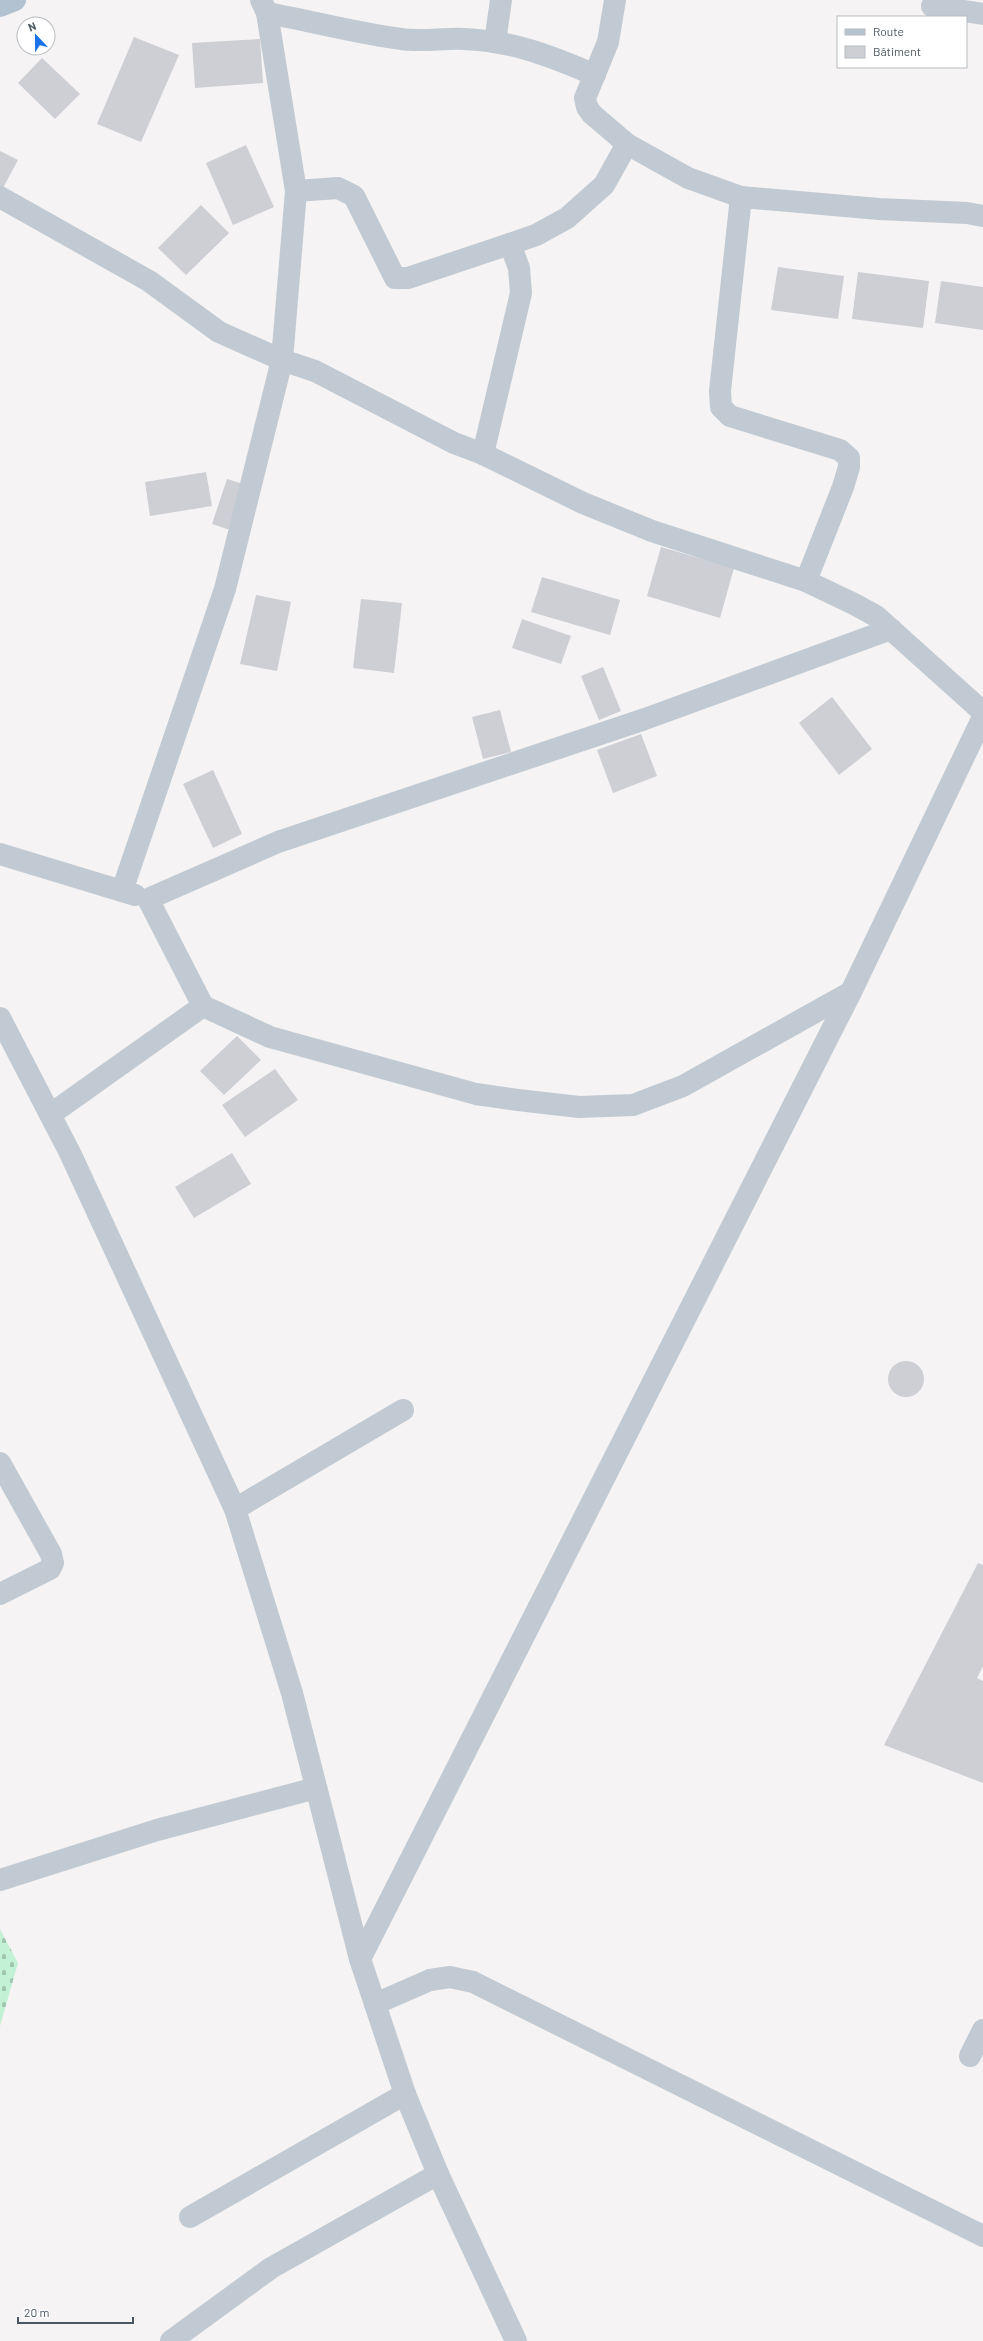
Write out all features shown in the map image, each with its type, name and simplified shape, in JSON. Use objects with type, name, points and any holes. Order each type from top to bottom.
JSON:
[{"type":"main road","points":[[0,6],[15,0]]},
{"type":"street","points":[[495,42],[501,0]]},
{"type":"street","points":[[615,0],[608,42],[585,98],[587,106],[627,144],[688,178],[741,197],[879,209],[967,213],[983,216]]},
{"type":"street","points":[[122,891],[225,589],[282,360],[296,191],[264,6],[401,39],[427,41],[464,39],[495,42],[544,53],[595,75]]},
{"type":"street","points":[[932,6],[983,14]]},
{"type":"street","points":[[296,191],[338,188],[354,196],[395,278],[408,278],[536,235],[567,218],[604,185],[627,144]]},
{"type":"street","points":[[0,197],[149,281],[219,332],[282,360],[315,371],[454,443],[483,454],[583,503],[652,531],[806,581],[876,616],[983,712]]},
{"type":"street","points":[[741,197],[720,391],[721,407],[730,416],[840,450],[849,458],[850,467],[806,581]]},
{"type":"street","points":[[483,454],[521,293],[519,268],[510,244]]},
{"type":"street","points":[[0,854],[148,899],[278,842],[645,719],[891,629]]},
{"type":"street","points":[[360,1959],[851,992],[983,717]]},
{"type":"street","points":[[148,899],[203,1006],[270,1038],[476,1094],[586,1106],[633,1105],[684,1086],[851,992]]},
{"type":"street","points":[[50,1114],[203,1006]]},
{"type":"street","points":[[0,1018],[50,1114],[235,1509],[292,1693],[360,1959],[405,2094],[438,2174],[516,2341]]},
{"type":"street","points":[[235,1509],[403,1410]]},
{"type":"street","points":[[0,1463],[51,1554],[53,1563],[50,1569],[0,1594]]},
{"type":"street","points":[[0,1880],[156,1830],[316,1788]]},
{"type":"street","points":[[375,2004],[430,1980],[450,1976],[473,1982],[983,2236]]},
{"type":"street","points":[[970,2056],[983,2030]]},
{"type":"street","points":[[190,2217],[405,2094]]},
{"type":"street","points":[[171,2341],[271,2268],[438,2174]]},
{"type":"green space","points":[[0,1929],[18,1963],[0,2026]]},
{"type":"building","points":[[134,37],[179,55],[141,142],[97,124]]},
{"type":"building","points":[[260,39],[263,83],[195,88],[192,43]]},
{"type":"building","points":[[42,58],[80,94],[55,119],[18,83]]},
{"type":"building","points":[[246,145],[274,207],[233,225],[206,163]]},
{"type":"building","points":[[0,151],[18,160],[3,188],[0,186]]},
{"type":"building","points":[[201,205],[229,233],[186,275],[158,248]]},
{"type":"building","points":[[778,267],[844,276],[838,319],[771,310]]},
{"type":"building","points":[[858,272],[929,281],[923,328],[852,319]]},
{"type":"building","points":[[941,281],[983,287],[983,330],[935,323]]},
{"type":"building","points":[[206,472],[212,506],[150,516],[145,482]]},
{"type":"building","points":[[227,479],[247,485],[233,531],[212,524]]},
{"type":"building","points":[[661,547],[734,568],[720,618],[647,596]]},
{"type":"building","points":[[542,577],[620,600],[610,635],[531,612]]},
{"type":"building","points":[[256,595],[291,602],[277,671],[240,664]]},
{"type":"building","points":[[361,599],[402,603],[394,673],[353,668]]},
{"type":"building","points":[[522,619],[571,636],[561,664],[512,648]]},
{"type":"building","points":[[603,667],[621,711],[599,720],[581,676]]},
{"type":"building","points":[[832,697],[872,749],[839,775],[799,723]]},
{"type":"building","points":[[500,710],[511,752],[483,759],[472,717]]},
{"type":"building","points":[[641,734],[657,776],[613,793],[597,750]]},
{"type":"building","points":[[213,770],[242,834],[213,848],[183,784]]},
{"type":"building","points":[[237,1036],[261,1060],[224,1095],[200,1071]]},
{"type":"building","points":[[275,1069],[298,1100],[245,1137],[222,1105]]},
{"type":"building","points":[[232,1153],[251,1184],[194,1218],[175,1187]]},
{"type":"building","points":[[906,1361],[916,1364],[921,1369],[924,1379],[921,1389],[916,1394],[906,1397],[896,1394],[891,1389],[888,1379],[891,1369],[896,1364]]},
{"type":"building","points":[[978,1563],[983,1565],[983,1666],[977,1678],[983,1681],[983,1783],[884,1745]]}]
